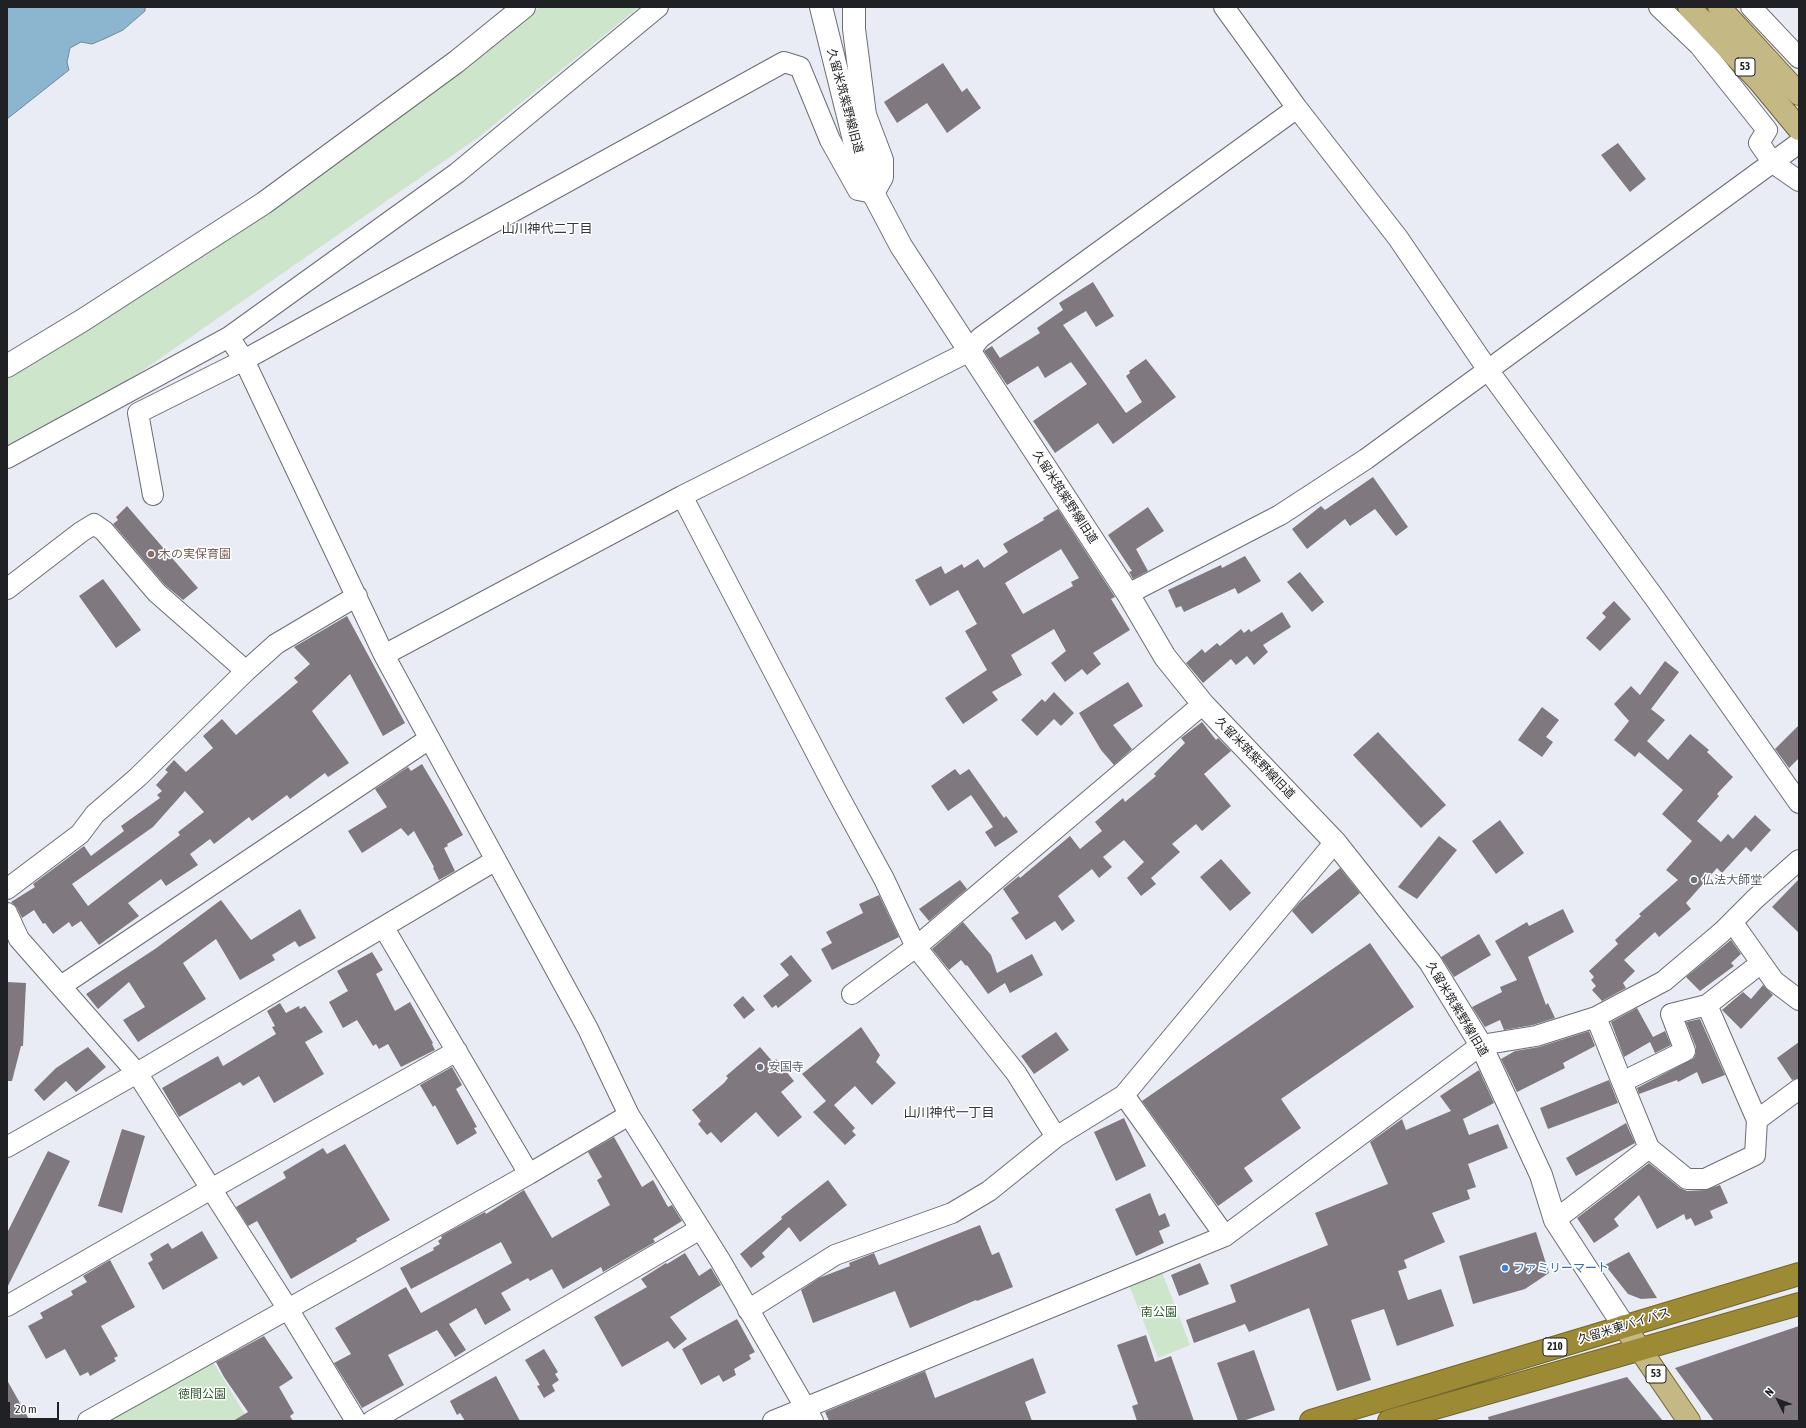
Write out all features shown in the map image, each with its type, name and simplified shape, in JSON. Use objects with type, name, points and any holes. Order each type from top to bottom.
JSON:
[{"type":"highway","name":"久留米東バイパス","points":[[1311,1421],[1799,1274]]},
{"type":"highway","name":"210","points":[[1388,1421],[1799,1304]]},
{"type":"main road","name":"53","points":[[1689,7],[1760,82],[1799,129]]},
{"type":"main road","name":"53","points":[[1718,7],[1799,94]]},
{"type":"main road","name":"53","points":[[1624,1326],[1689,1421]]},
{"type":"street","points":[[7,366],[83,320],[264,203],[456,62],[524,7]]},
{"type":"street","points":[[7,458],[229,337],[457,174],[658,7]]},
{"type":"street","name":"久留米筑紫野線旧道","points":[[822,7],[854,140],[874,193],[901,246],[1128,594],[1165,657],[1204,704],[1335,842],[1430,962],[1481,1045],[1541,1175],[1555,1220],[1624,1326]]},
{"type":"street","name":"久留米筑紫野線旧道","points":[[854,7],[854,29],[865,116],[882,160],[882,177],[874,193]]},
{"type":"street","points":[[1224,7],[1297,108],[1398,238],[1488,370],[1661,607],[1799,803]]},
{"type":"street","points":[[1659,7],[1699,45],[1767,130],[1759,143],[1773,163],[1799,181]]},
{"type":"street","points":[[1751,7],[1799,58]]},
{"type":"street","points":[[153,495],[138,413],[244,360],[784,62],[800,67],[830,140],[858,190],[874,193]]},
{"type":"street","points":[[384,654],[682,496],[970,350],[980,338],[1297,108]]},
{"type":"street","points":[[1128,594],[1280,515],[1366,459],[1799,143]]},
{"type":"street","points":[[229,337],[244,360],[384,654],[588,1029],[629,1115],[720,1260],[809,1415]]},
{"type":"street","points":[[682,496],[884,880],[916,947],[1016,1073],[1056,1136]]},
{"type":"street","points":[[7,589],[81,532],[94,524],[104,531],[157,594],[246,671]]},
{"type":"street","points":[[7,889],[80,834],[95,814],[138,777],[246,671],[276,644],[357,596]]},
{"type":"street","points":[[852,994],[916,947],[1204,704]]},
{"type":"street","points":[[61,986],[429,739]]},
{"type":"street","points":[[748,1310],[834,1255],[952,1213],[990,1191],[1056,1136],[1124,1094],[1335,842]]},
{"type":"street","points":[[7,1147],[137,1073],[384,928],[496,860]]},
{"type":"street","points":[[773,1421],[809,1415],[1225,1236],[1481,1045],[1536,1036],[1596,1017],[1664,981],[1733,923],[1755,899],[1799,860]]},
{"type":"street","points":[[7,913],[13,943],[61,986],[137,1073],[288,1309],[356,1421]]},
{"type":"street","points":[[1733,923],[1774,981],[1799,1000]]},
{"type":"street","points":[[384,928],[529,1174]]},
{"type":"street","points":[[1622,1082],[1684,1051],[1671,1014],[1707,1005],[1761,963]]},
{"type":"street","points":[[1596,1017],[1649,1148],[1687,1179],[1705,1179],[1755,1155],[1757,1120],[1707,1005]]},
{"type":"street","points":[[7,1306],[211,1189],[457,1051]]},
{"type":"street","points":[[1757,1120],[1799,1089]]},
{"type":"street","points":[[1124,1094],[1225,1236]]},
{"type":"street","points":[[88,1421],[529,1174],[629,1115]]},
{"type":"street","points":[[1555,1220],[1649,1148]]},
{"type":"street","points":[[372,1421],[700,1229]]},
{"type":"green space","points":[[540,7],[639,7],[480,136],[106,396],[7,451],[7,379],[209,251],[469,63]]},
{"type":"green space","name":"南公園","points":[[1160,1267],[1190,1345],[1158,1358],[1127,1280]]},
{"type":"green space","name":"徳間公園","points":[[211,1359],[249,1421],[100,1421]]},
{"type":"water","points":[[7,7],[145,7],[145,11],[123,30],[92,44],[81,42],[70,48],[67,62],[69,70],[7,119]]},
{"type":"building","points":[[943,63],[962,92],[967,88],[981,108],[947,133],[927,103],[897,123],[884,102]]},
{"type":"building","points":[[1618,143],[1646,179],[1630,192],[1601,155]]},
{"type":"building","points":[[1093,282],[1114,316],[1096,327],[1086,311],[1063,325],[1126,413],[1142,402],[1126,376],[1130,373],[1129,371],[1146,359],[1176,397],[1113,444],[1098,423],[1055,453],[1033,421],[1087,384],[1071,362],[1045,378],[1038,366],[1007,385],[984,351],[992,346],[1000,358],[1040,333],[1037,328],[1063,310],[1059,303]]},
{"type":"building","points":[[1373,477],[1408,527],[1396,536],[1375,509],[1350,526],[1345,519],[1307,549],[1292,529],[1321,506],[1325,510]]},
{"type":"building","points":[[127,506],[198,588],[183,600],[165,585],[113,524],[118,520],[116,517]]},
{"type":"building","points":[[1148,507],[1164,531],[1136,549],[1148,571],[1133,579],[1129,572],[1132,571],[1108,535]]},
{"type":"building","points":[[1058,509],[1115,597],[1111,599],[1130,630],[1093,653],[1101,664],[1087,675],[1082,669],[1065,682],[1051,663],[1066,651],[1054,629],[1011,655],[1022,675],[992,692],[998,700],[963,724],[945,698],[987,670],[965,631],[977,624],[958,590],[930,606],[915,580],[941,566],[945,574],[962,564],[964,568],[978,559],[984,568],[1008,552],[1003,544],[1044,520],[1043,518]],"holes":[[[1061,549],[1079,578],[1071,582],[1073,586],[1023,614],[1005,583]]]},
{"type":"building","points":[[1245,556],[1261,581],[1238,594],[1235,588],[1184,612],[1181,606],[1176,608],[1168,590],[1221,565],[1222,568]]},
{"type":"building","points":[[1300,572],[1324,602],[1312,612],[1287,582]]},
{"type":"building","points":[[103,579],[141,630],[116,648],[79,596]]},
{"type":"building","points":[[1614,601],[1631,619],[1600,651],[1586,638],[1606,617],[1602,613]]},
{"type":"building","points":[[1282,612],[1291,627],[1263,645],[1268,652],[1254,665],[1247,656],[1236,665],[1231,659],[1203,683],[1186,663],[1202,649],[1205,653],[1217,643],[1220,646],[1241,629],[1244,633],[1249,629],[1251,632]]},
{"type":"building","points":[[347,616],[405,723],[383,736],[350,674],[312,711],[349,763],[328,777],[325,773],[290,799],[287,795],[252,821],[249,817],[214,844],[210,839],[190,854],[198,865],[166,886],[161,879],[128,903],[139,916],[99,945],[81,921],[72,927],[69,922],[53,934],[45,923],[43,924],[34,910],[22,918],[17,908],[11,902],[35,887],[33,884],[84,846],[91,856],[124,831],[121,826],[160,798],[157,795],[162,791],[156,785],[168,772],[165,770],[174,760],[186,772],[213,748],[203,736],[222,719],[236,735],[298,682],[294,678],[310,664],[294,647]],"holes":[[[185,791],[204,812],[178,832],[180,835],[88,906],[72,884],[153,827]]]},
{"type":"building","points":[[1665,661],[1679,672],[1651,709],[1665,720],[1647,741],[1668,760],[1690,734],[1709,750],[1707,752],[1733,777],[1717,794],[1719,796],[1697,821],[1721,842],[1728,834],[1733,839],[1755,815],[1771,830],[1751,852],[1746,847],[1722,873],[1717,868],[1686,903],[1691,909],[1659,937],[1655,932],[1624,960],[1635,971],[1623,983],[1626,988],[1602,1001],[1592,990],[1596,986],[1591,980],[1594,977],[1589,971],[1618,944],[1615,940],[1641,916],[1639,914],[1678,880],[1666,870],[1692,841],[1662,814],[1683,790],[1639,752],[1635,757],[1614,740],[1629,721],[1614,704],[1631,686],[1640,695]]},
{"type":"building","points":[[1128,682],[1143,706],[1113,725],[1132,749],[1114,765],[1101,750],[1079,713]]},
{"type":"building","points":[[1054,692],[1074,713],[1061,726],[1054,719],[1037,736],[1021,720],[1042,699],[1045,702]]},
{"type":"building","points":[[1542,707],[1559,720],[1546,737],[1553,742],[1542,757],[1518,740]]},
{"type":"building","points":[[1202,722],[1216,740],[1218,738],[1231,751],[1204,774],[1231,806],[1202,831],[1196,824],[1172,844],[1180,852],[1151,878],[1156,884],[1141,896],[1127,878],[1144,862],[1124,840],[1103,857],[1112,867],[1099,878],[1092,869],[1058,896],[1075,921],[1062,931],[1055,921],[1026,940],[1011,918],[1019,913],[1003,889],[1019,876],[1020,878],[1070,836],[1080,849],[1102,831],[1095,822],[1123,798],[1125,802],[1156,776],[1154,774],[1185,743],[1181,738]]},
{"type":"building","points":[[1799,725],[1799,758],[1789,768],[1775,749]]},
{"type":"building","points":[[1378,732],[1446,805],[1421,828],[1353,755]]},
{"type":"building","points":[[422,764],[463,835],[447,844],[448,846],[444,848],[455,871],[439,880],[433,868],[434,867],[414,831],[408,836],[401,828],[362,853],[348,831],[387,807],[375,789],[408,767],[411,771]]},
{"type":"building","points":[[955,769],[960,775],[969,769],[1004,818],[1006,816],[1018,832],[995,847],[985,832],[993,827],[971,795],[948,811],[931,786]]},
{"type":"building","points":[[1500,820],[1524,853],[1496,874],[1472,841]]},
{"type":"building","points":[[1439,836],[1457,850],[1417,899],[1398,887]]},
{"type":"building","points":[[1221,859],[1251,893],[1230,911],[1200,877]]},
{"type":"building","points":[[1340,868],[1360,893],[1312,934],[1292,911],[1300,902]]},
{"type":"building","points":[[1799,879],[1799,933],[1772,907]]},
{"type":"building","points":[[960,880],[967,889],[929,921],[919,909]]},
{"type":"building","points":[[879,895],[899,937],[832,970],[821,949],[832,943],[826,932],[863,913],[859,904]]},
{"type":"building","points":[[221,900],[251,940],[300,909],[316,938],[299,947],[295,941],[272,955],[275,960],[240,980],[216,939],[183,963],[206,999],[138,1042],[123,1020],[145,1007],[129,982],[98,1009],[86,994],[155,949]]},
{"type":"building","points":[[1563,909],[1574,932],[1528,957],[1546,1005],[1548,1003],[1555,1018],[1533,1025],[1504,1030],[1500,1020],[1485,1027],[1472,1007],[1502,992],[1500,987],[1517,980],[1495,941],[1527,922],[1529,926]]},
{"type":"building","points":[[963,922],[991,955],[997,973],[1032,954],[1043,975],[1010,993],[1005,983],[988,994],[967,965],[966,966],[961,960],[949,970],[932,949]]},
{"type":"building","points":[[1479,934],[1491,955],[1454,977],[1441,957]]},
{"type":"building","points":[[1731,940],[1741,954],[1731,963],[1734,966],[1700,991],[1686,977]]},
{"type":"building","points":[[1370,943],[1414,1007],[1281,1099],[1301,1128],[1244,1168],[1253,1181],[1218,1206],[1142,1101]]},
{"type":"building","points":[[372,952],[383,970],[376,974],[395,1011],[410,1002],[433,1043],[432,1044],[435,1050],[401,1067],[388,1044],[379,1049],[376,1044],[373,1046],[357,1020],[343,1028],[329,1002],[348,991],[337,971]]},
{"type":"building","points":[[791,955],[812,981],[778,1008],[776,1005],[772,1008],[763,996],[789,975],[780,964]]},
{"type":"building","points":[[7,982],[26,983],[23,1046],[21,1046],[12,1081],[7,1081]]},
{"type":"building","points":[[1763,985],[1773,995],[1741,1029],[1722,1010],[1743,992],[1751,999]]},
{"type":"building","points":[[743,996],[755,1010],[744,1019],[733,1005]]},
{"type":"building","points":[[280,1003],[286,1013],[299,1006],[300,1009],[305,1006],[323,1032],[305,1042],[324,1074],[274,1103],[259,1076],[243,1086],[240,1082],[179,1117],[162,1088],[218,1056],[223,1066],[276,1034],[272,1027],[275,1026],[267,1011]]},
{"type":"building","points":[[1637,1008],[1653,1037],[1665,1031],[1671,1045],[1655,1053],[1650,1042],[1624,1057],[1611,1022]]},
{"type":"building","points":[[1700,1019],[1725,1075],[1702,1084],[1697,1072],[1678,1082],[1677,1080],[1639,1094],[1637,1088],[1694,1058],[1696,1047],[1686,1022]]},
{"type":"building","points":[[861,1027],[880,1055],[876,1062],[896,1083],[872,1105],[855,1086],[834,1105],[855,1128],[852,1131],[856,1135],[845,1145],[813,1112],[826,1101],[802,1074]]},
{"type":"building","points":[[1589,1031],[1595,1046],[1563,1063],[1565,1068],[1517,1092],[1501,1059],[1515,1051],[1539,1047]]},
{"type":"building","points":[[1056,1032],[1069,1050],[1034,1074],[1021,1056]]},
{"type":"building","points":[[1799,1042],[1799,1078],[1792,1080],[1777,1058]]},
{"type":"building","points":[[88,1047],[106,1067],[76,1092],[66,1081],[44,1101],[34,1090],[56,1068]]},
{"type":"building","points":[[760,1047],[773,1062],[776,1059],[794,1081],[781,1092],[802,1117],[778,1137],[756,1112],[721,1143],[711,1132],[707,1135],[698,1124],[701,1121],[692,1110],[724,1083],[728,1078],[726,1076]]},
{"type":"building","points":[[452,1067],[462,1085],[456,1089],[477,1127],[474,1128],[477,1133],[457,1145],[435,1105],[433,1107],[420,1085]]},
{"type":"building","points":[[1479,1070],[1494,1103],[1463,1119],[1469,1135],[1498,1124],[1508,1148],[1468,1164],[1476,1187],[1467,1190],[1470,1199],[1432,1213],[1445,1242],[1404,1260],[1407,1268],[1398,1271],[1408,1300],[1441,1289],[1454,1326],[1397,1346],[1384,1309],[1351,1320],[1371,1380],[1337,1391],[1309,1308],[1249,1332],[1245,1324],[1194,1343],[1186,1320],[1236,1302],[1230,1285],[1328,1245],[1315,1213],[1388,1184],[1370,1142],[1402,1119],[1406,1130],[1451,1111],[1440,1096]]},
{"type":"building","points":[[1609,1080],[1618,1103],[1548,1129],[1540,1108]]},
{"type":"building","points":[[1124,1118],[1146,1166],[1116,1181],[1094,1132]]},
{"type":"building","points":[[1626,1123],[1635,1143],[1576,1176],[1566,1158]]},
{"type":"building","points":[[122,1129],[145,1136],[122,1213],[98,1206]]},
{"type":"building","points":[[614,1137],[642,1187],[653,1180],[668,1207],[672,1205],[682,1221],[653,1239],[655,1242],[603,1272],[601,1267],[563,1289],[552,1269],[530,1281],[528,1278],[501,1293],[511,1310],[485,1325],[476,1308],[449,1324],[466,1350],[455,1357],[437,1330],[388,1355],[404,1385],[362,1408],[334,1363],[351,1354],[335,1328],[406,1287],[421,1313],[512,1263],[501,1242],[411,1289],[400,1268],[434,1250],[433,1248],[440,1244],[438,1241],[442,1238],[441,1236],[485,1212],[486,1214],[524,1190],[552,1238],[610,1205],[597,1180],[602,1177],[588,1152]]},
{"type":"building","points":[[345,1144],[390,1220],[291,1279],[257,1221],[248,1226],[236,1207],[286,1178],[283,1172],[323,1148],[327,1154]]},
{"type":"building","points":[[48,1151],[70,1161],[7,1288],[7,1233]]},
{"type":"building","points":[[1649,1163],[1680,1188],[1687,1191],[1705,1190],[1720,1185],[1728,1203],[1710,1211],[1713,1218],[1695,1226],[1691,1218],[1686,1220],[1684,1214],[1657,1229],[1639,1195],[1614,1219],[1619,1226],[1594,1243],[1577,1218]]},
{"type":"building","points":[[828,1180],[847,1205],[800,1242],[789,1227],[762,1253],[765,1257],[751,1268],[740,1254],[782,1219],[781,1217]]},
{"type":"building","points":[[1150,1193],[1159,1216],[1165,1213],[1170,1226],[1159,1231],[1164,1243],[1136,1256],[1115,1209]]},
{"type":"building","points":[[980,1225],[992,1255],[999,1252],[1013,1287],[977,1301],[976,1300],[910,1328],[895,1291],[813,1323],[801,1290],[819,1278],[850,1266],[849,1263],[874,1253],[879,1265]]},
{"type":"building","points":[[202,1231],[218,1258],[163,1290],[148,1263],[153,1260],[150,1254],[168,1243],[172,1249]]},
{"type":"building","name":"ファミリーマート","points":[[1536,1232],[1549,1273],[1525,1289],[1473,1304],[1459,1256]]},
{"type":"building","points":[[1629,1252],[1657,1298],[1641,1299],[1628,1294],[1605,1265]]},
{"type":"building","points":[[685,1253],[699,1276],[711,1268],[721,1285],[670,1317],[687,1339],[674,1349],[668,1341],[622,1367],[594,1317],[647,1287],[641,1279]]},
{"type":"building","points":[[110,1260],[135,1307],[101,1326],[118,1356],[114,1358],[116,1361],[90,1376],[88,1372],[80,1376],[65,1349],[46,1359],[28,1326],[43,1318],[40,1313],[73,1295],[71,1291],[87,1282],[83,1276]]},
{"type":"building","points":[[1200,1263],[1209,1284],[1179,1296],[1171,1275]]},
{"type":"building","points":[[737,1319],[755,1352],[749,1355],[751,1359],[734,1369],[736,1375],[723,1382],[719,1375],[701,1385],[682,1349]]},
{"type":"building","points":[[1799,1326],[1799,1421],[1714,1421],[1675,1368]]},
{"type":"building","points":[[1146,1335],[1155,1362],[1171,1356],[1194,1421],[1137,1421],[1132,1406],[1138,1404],[1117,1345]]},
{"type":"building","points":[[264,1336],[293,1378],[279,1387],[294,1413],[290,1416],[293,1421],[233,1421],[248,1412],[224,1377],[216,1362]]},
{"type":"building","points":[[544,1349],[558,1372],[555,1374],[559,1380],[552,1385],[555,1391],[544,1398],[537,1386],[540,1385],[525,1360]]},
{"type":"building","points":[[1254,1350],[1275,1410],[1243,1421],[1238,1421],[1217,1363]]},
{"type":"building","points":[[1033,1358],[1046,1393],[1025,1402],[1032,1421],[829,1421],[825,1412],[925,1371],[935,1398]]},
{"type":"building","points":[[496,1376],[520,1421],[465,1421],[460,1413],[457,1415],[450,1401]]},
{"type":"building","points":[[1627,1377],[1663,1421],[1489,1421],[1488,1417]]},
{"type":"building","points":[[7,1380],[30,1421],[7,1421]]},
{"type":"place","name":"木の実保育園","points":[[151,554]]},
{"type":"place","name":"仏法大師堂","points":[[1694,880]]},
{"type":"place","name":"安国寺","points":[[760,1067]]},
{"type":"place","name":"ファミリーマート","points":[[1505,1268]]},
{"type":"district","name":"山川神代二丁目","points":[[547,229]]},
{"type":"district","name":"山川神代一丁目","points":[[949,1113]]}]
